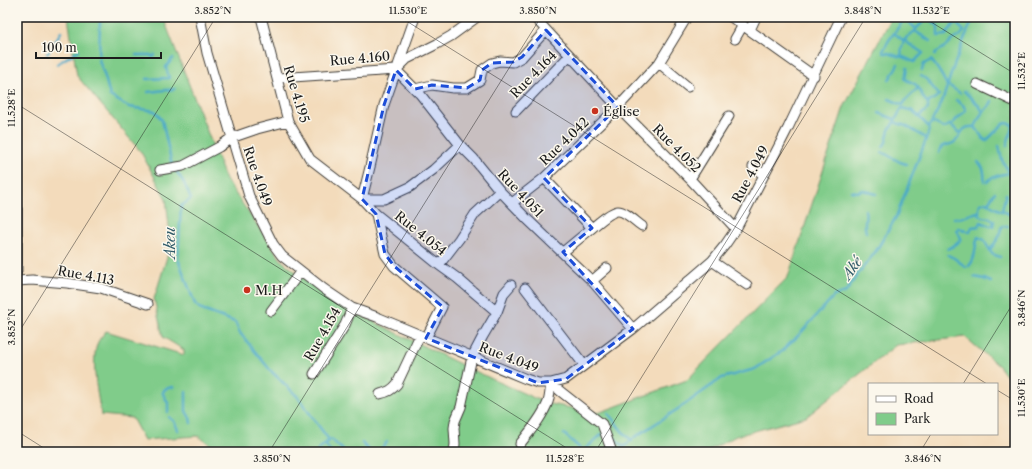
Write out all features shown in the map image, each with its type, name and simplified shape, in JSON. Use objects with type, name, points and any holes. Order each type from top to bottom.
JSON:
[{"type":"street","name":"Rue 4.049","points":[[200,17],[208,53],[249,196],[273,244],[282,256],[324,289],[352,308],[538,383],[551,383],[566,379],[633,329],[712,261],[736,229],[814,76],[841,17]]},
{"type":"street","name":"Rue 4.195","points":[[261,17],[288,121],[310,159],[362,199]]},
{"type":"street","points":[[415,17],[384,104],[362,199],[384,199],[410,187],[433,170],[460,145]]},
{"type":"street","name":"Rue 4.160","points":[[278,78],[396,70],[407,59],[447,39],[477,17]]},
{"type":"street","name":"Rue 4.052","points":[[534,17],[618,108],[690,179],[736,229]]},
{"type":"street","name":"Rue 4.042","points":[[512,203],[544,178],[618,108],[659,63],[688,17]]},
{"type":"street","points":[[731,17],[814,76]]},
{"type":"street","points":[[734,39],[756,17]]},
{"type":"street","points":[[415,89],[432,85],[467,88],[480,80],[482,70],[492,63],[500,61],[513,62],[522,57],[546,30]]},
{"type":"street","name":"Rue 4.164","points":[[516,111],[569,56]]},
{"type":"street","points":[[659,63],[688,87]]},
{"type":"street","name":"Rue 4.051","points":[[396,70],[420,94],[460,145],[474,159],[500,191],[531,224],[592,281],[633,329]]},
{"type":"street","points":[[977,84],[1013,101],[1015,99]]},
{"type":"street","points":[[690,179],[729,116]]},
{"type":"street","points":[[160,170],[184,166],[219,147],[232,138],[288,121]]},
{"type":"street","points":[[753,167],[764,175]]},
{"type":"street","points":[[544,178],[592,228]]},
{"type":"street","points":[[439,265],[459,239],[475,214],[500,191]]},
{"type":"street","name":"Rue 4.054","points":[[362,199],[376,214],[457,278],[497,312]]},
{"type":"street","points":[[17,209],[17,270]]},
{"type":"street","points":[[562,252],[617,210],[622,211],[642,226]]},
{"type":"street","points":[[376,214],[385,254],[394,266],[442,307],[423,336],[393,389],[389,392],[380,394]]},
{"type":"street","points":[[712,261],[747,285]]},
{"type":"street","points":[[592,281],[607,268]]},
{"type":"street","points":[[272,311],[301,271]]},
{"type":"street","name":"Rue 4.113","points":[[17,281],[32,280],[101,288],[148,304]]},
{"type":"street","points":[[454,452],[455,421],[461,407],[472,357],[497,312],[504,293],[511,284]]},
{"type":"street","points":[[525,288],[584,366]]},
{"type":"street","name":"Rue 4.154","points":[[314,374],[345,325],[352,308]]},
{"type":"street","points":[[520,444],[543,412],[550,395],[551,383]]},
{"type":"street","points":[[551,383],[560,392],[602,424],[612,452]]},
{"type":"highlighted area","points":[[546,30],[618,107],[544,178],[592,228],[563,252],[633,329],[566,379],[538,383],[426,338],[443,307],[394,266],[385,254],[376,214],[362,199],[384,105],[396,70],[415,89],[432,85],[467,88],[480,80],[482,70],[492,63],[513,62],[522,57]]},
{"type":"green space","points":[[68,17],[163,17],[226,180],[282,261],[334,302],[466,367],[545,403],[598,413],[687,380],[788,277],[844,107],[892,17],[1015,17],[1015,387],[999,366],[965,337],[896,345],[806,417],[736,436],[706,452],[221,452],[198,436],[144,440],[132,418],[101,415],[95,378],[95,358],[98,342],[106,331],[184,355],[184,350],[163,337],[154,299],[171,244],[166,199],[141,152],[77,76]]},
{"type":"waterway","name":"Akeu","points":[[99,17],[99,60],[110,96],[129,107],[155,111],[162,120],[172,165]]},
{"type":"waterway","points":[[902,17],[916,29],[927,18],[938,26],[938,36],[946,35],[955,22],[964,31],[960,36],[952,40],[935,55]]},
{"type":"waterway","points":[[953,17],[954,20],[957,17]]},
{"type":"waterway","name":"Aké","points":[[619,452],[632,439],[722,378],[755,369],[782,351],[799,335],[834,296],[846,292],[876,251],[896,217],[927,137],[930,125],[942,102],[952,71],[974,17]]},
{"type":"waterway","points":[[883,51],[905,18]]},
{"type":"waterway","points":[[894,33],[904,41],[901,56],[914,62],[923,53],[909,44],[905,40],[906,38],[915,31],[930,41]]},
{"type":"waterway","points":[[47,54],[61,32]]},
{"type":"waterway","points":[[57,64],[79,50]]},
{"type":"waterway","points":[[884,53],[901,57]]},
{"type":"waterway","points":[[136,55],[150,55],[153,57],[155,55]]},
{"type":"waterway","points":[[147,79],[169,78],[166,67],[173,58]]},
{"type":"waterway","points":[[922,70],[924,64],[931,60],[940,72],[947,86]]},
{"type":"waterway","points":[[889,80],[898,64]]},
{"type":"waterway","points":[[907,68],[905,79],[916,85],[928,103],[928,109],[918,117]]},
{"type":"waterway","points":[[921,76],[926,79],[939,95],[928,103]]},
{"type":"waterway","points":[[948,85],[960,93]]},
{"type":"waterway","points":[[889,99],[903,105],[918,87]]},
{"type":"waterway","points":[[148,92],[175,89]]},
{"type":"waterway","points":[[964,91],[983,112]]},
{"type":"waterway","points":[[932,122],[944,128],[953,123],[966,110],[963,105],[956,100]]},
{"type":"waterway","points":[[975,127],[980,115],[992,101]]},
{"type":"waterway","points":[[879,113],[895,120],[902,108],[913,111],[929,127]]},
{"type":"waterway","points":[[883,147],[889,130],[894,122],[906,126],[926,138]]},
{"type":"waterway","points":[[975,127],[982,138],[986,141],[1003,124],[1007,123],[1015,125]]},
{"type":"waterway","points":[[1007,145],[1013,124]]},
{"type":"waterway","points":[[950,125],[961,133]]},
{"type":"waterway","points":[[939,153],[942,146],[956,141],[966,128],[975,127]]},
{"type":"waterway","points":[[987,182],[994,177],[1009,173],[1002,160],[999,146]]},
{"type":"waterway","points":[[882,152],[906,164]]},
{"type":"waterway","points":[[978,162],[984,171],[984,181]]},
{"type":"waterway","name":"Akeu","points":[[175,169],[184,183],[191,199],[181,206],[178,259],[195,304],[202,310],[235,322],[240,333],[271,371],[297,396],[329,440],[318,450],[318,452]]},
{"type":"waterway","points":[[851,191],[857,192],[863,190],[876,194]]},
{"type":"waterway","points":[[988,203],[995,192]]},
{"type":"waterway","points":[[1002,210],[1006,194]]},
{"type":"waterway","points":[[948,249],[956,245],[961,238],[957,231],[958,228],[970,232],[972,227],[979,226],[981,222],[993,226],[994,221],[979,215],[980,204],[986,202],[995,208],[1014,216]]},
{"type":"waterway","points":[[865,210],[866,232]]},
{"type":"waterway","points":[[954,218],[960,218],[979,212]]},
{"type":"waterway","points":[[990,250],[999,237],[1001,228],[1003,226],[1008,226]]},
{"type":"waterway","points":[[969,266],[972,263],[978,237],[984,240],[992,254],[1000,257]]},
{"type":"waterway","points":[[948,255],[966,267]]},
{"type":"waterway","points":[[974,277],[991,282]]},
{"type":"waterway","points":[[168,412],[168,403],[163,392],[165,389],[173,387]]},
{"type":"waterway","points":[[186,392],[186,411],[191,423]]},
{"type":"waterway","points":[[608,413],[632,441]]},
{"type":"waterway","points":[[169,417],[174,421],[178,430]]},
{"type":"waterway","points":[[608,430],[618,442],[625,447]]},
{"type":"waterway","points":[[564,434],[583,451],[602,434]]},
{"type":"waterway","points":[[331,439],[345,452]]},
{"type":"waterway","points":[[378,452],[387,442]]},
{"type":"waterway","points":[[362,443],[371,452]]},
{"type":"waterway","points":[[325,444],[331,452]]},
{"type":"place","name":"Église","points":[[595,111]]},
{"type":"place","name":"M.H","points":[[247,290]]}]
